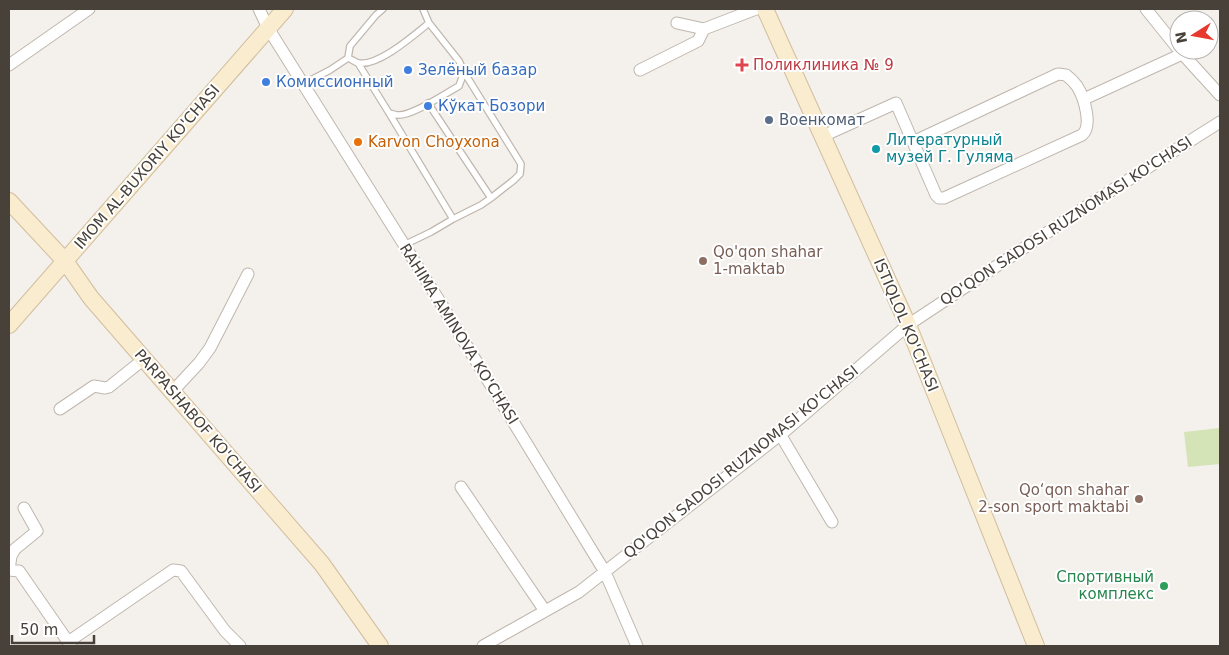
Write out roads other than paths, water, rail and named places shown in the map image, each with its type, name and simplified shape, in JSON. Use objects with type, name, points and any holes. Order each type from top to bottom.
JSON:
[{"type":"main road","name":"IMOM AL-BUXORIY KO'CHASI","points":[[9,325],[285,9]]},
{"type":"main road","name":"ISTIQLOL KO'CHASI","points":[[765,9],[908,325],[1036,646]]},
{"type":"main road","name":"PARPASHABOF KO'CHASI","points":[[9,201],[65,261],[90,298],[322,564],[380,646]]},
{"type":"street","points":[[9,65],[89,9]]},
{"type":"street","name":"RAHIMA AMINOVA KO'CHASI","points":[[260,9],[268,28],[605,572],[637,646]]},
{"type":"street","points":[[677,23],[704,29],[756,9]]},
{"type":"street","points":[[1146,9],[1169,37]]},
{"type":"street","points":[[640,70],[698,41],[704,29]]},
{"type":"street","points":[[1084,99],[1169,56]]},
{"type":"street","points":[[1188,60],[1220,94]]},
{"type":"street","points":[[823,136],[896,103],[936,195],[939,198],[944,198],[1082,135],[1086,132],[1087,125],[1084,99],[1076,85],[1066,75],[1058,74],[913,142]]},
{"type":"street","name":"QO'QON SADOSI RUZNOMASI KO'CHASI","points":[[482,646],[579,592],[780,434],[908,325],[1087,206],[1220,122]]},
{"type":"street","points":[[172,392],[210,348],[248,274]]},
{"type":"street","points":[[60,409],[94,386],[110,387],[144,360]]},
{"type":"street","points":[[780,434],[832,522]]},
{"type":"street","points":[[460,487],[546,611]]},
{"type":"street","points":[[24,508],[37,531],[15,549],[9,570],[19,571],[70,644],[173,570],[182,571],[225,631],[240,646]]},
{"type":"lane","points":[[303,84],[348,58],[350,46],[383,9]]},
{"type":"lane","points":[[404,245],[481,206],[520,174],[521,164],[459,61],[429,23],[422,9]]},
{"type":"lane","points":[[348,58],[358,63],[374,62],[402,45],[429,23]]},
{"type":"lane","points":[[358,63],[453,219]]},
{"type":"lane","points":[[389,113],[397,116],[408,114],[459,86],[464,72]]},
{"type":"lane","points":[[428,103],[491,198]]},
{"type":"place","name":"Поликлиника № 9","points":[[742,65]]},
{"type":"place","name":"Зелёный базар","points":[[408,70]]},
{"type":"place","name":"Комиссионный","points":[[266,82]]},
{"type":"place","name":"Кўкат Бозори","points":[[428,106]]},
{"type":"place","name":"Военкомат","points":[[769,120]]},
{"type":"place","name":"Karvon Choyxona","points":[[358,142]]},
{"type":"place","name":"Литературный музей Г. Гуляма","points":[[876,149]]},
{"type":"place","name":"Qo'qon shahar 1-maktab","points":[[703,261]]},
{"type":"place","name":"Qo‘qon shahar 2-son sport maktabi","points":[[1139,499]]},
{"type":"place","name":"Спортивный комплекс","points":[[1164,586]]}]
